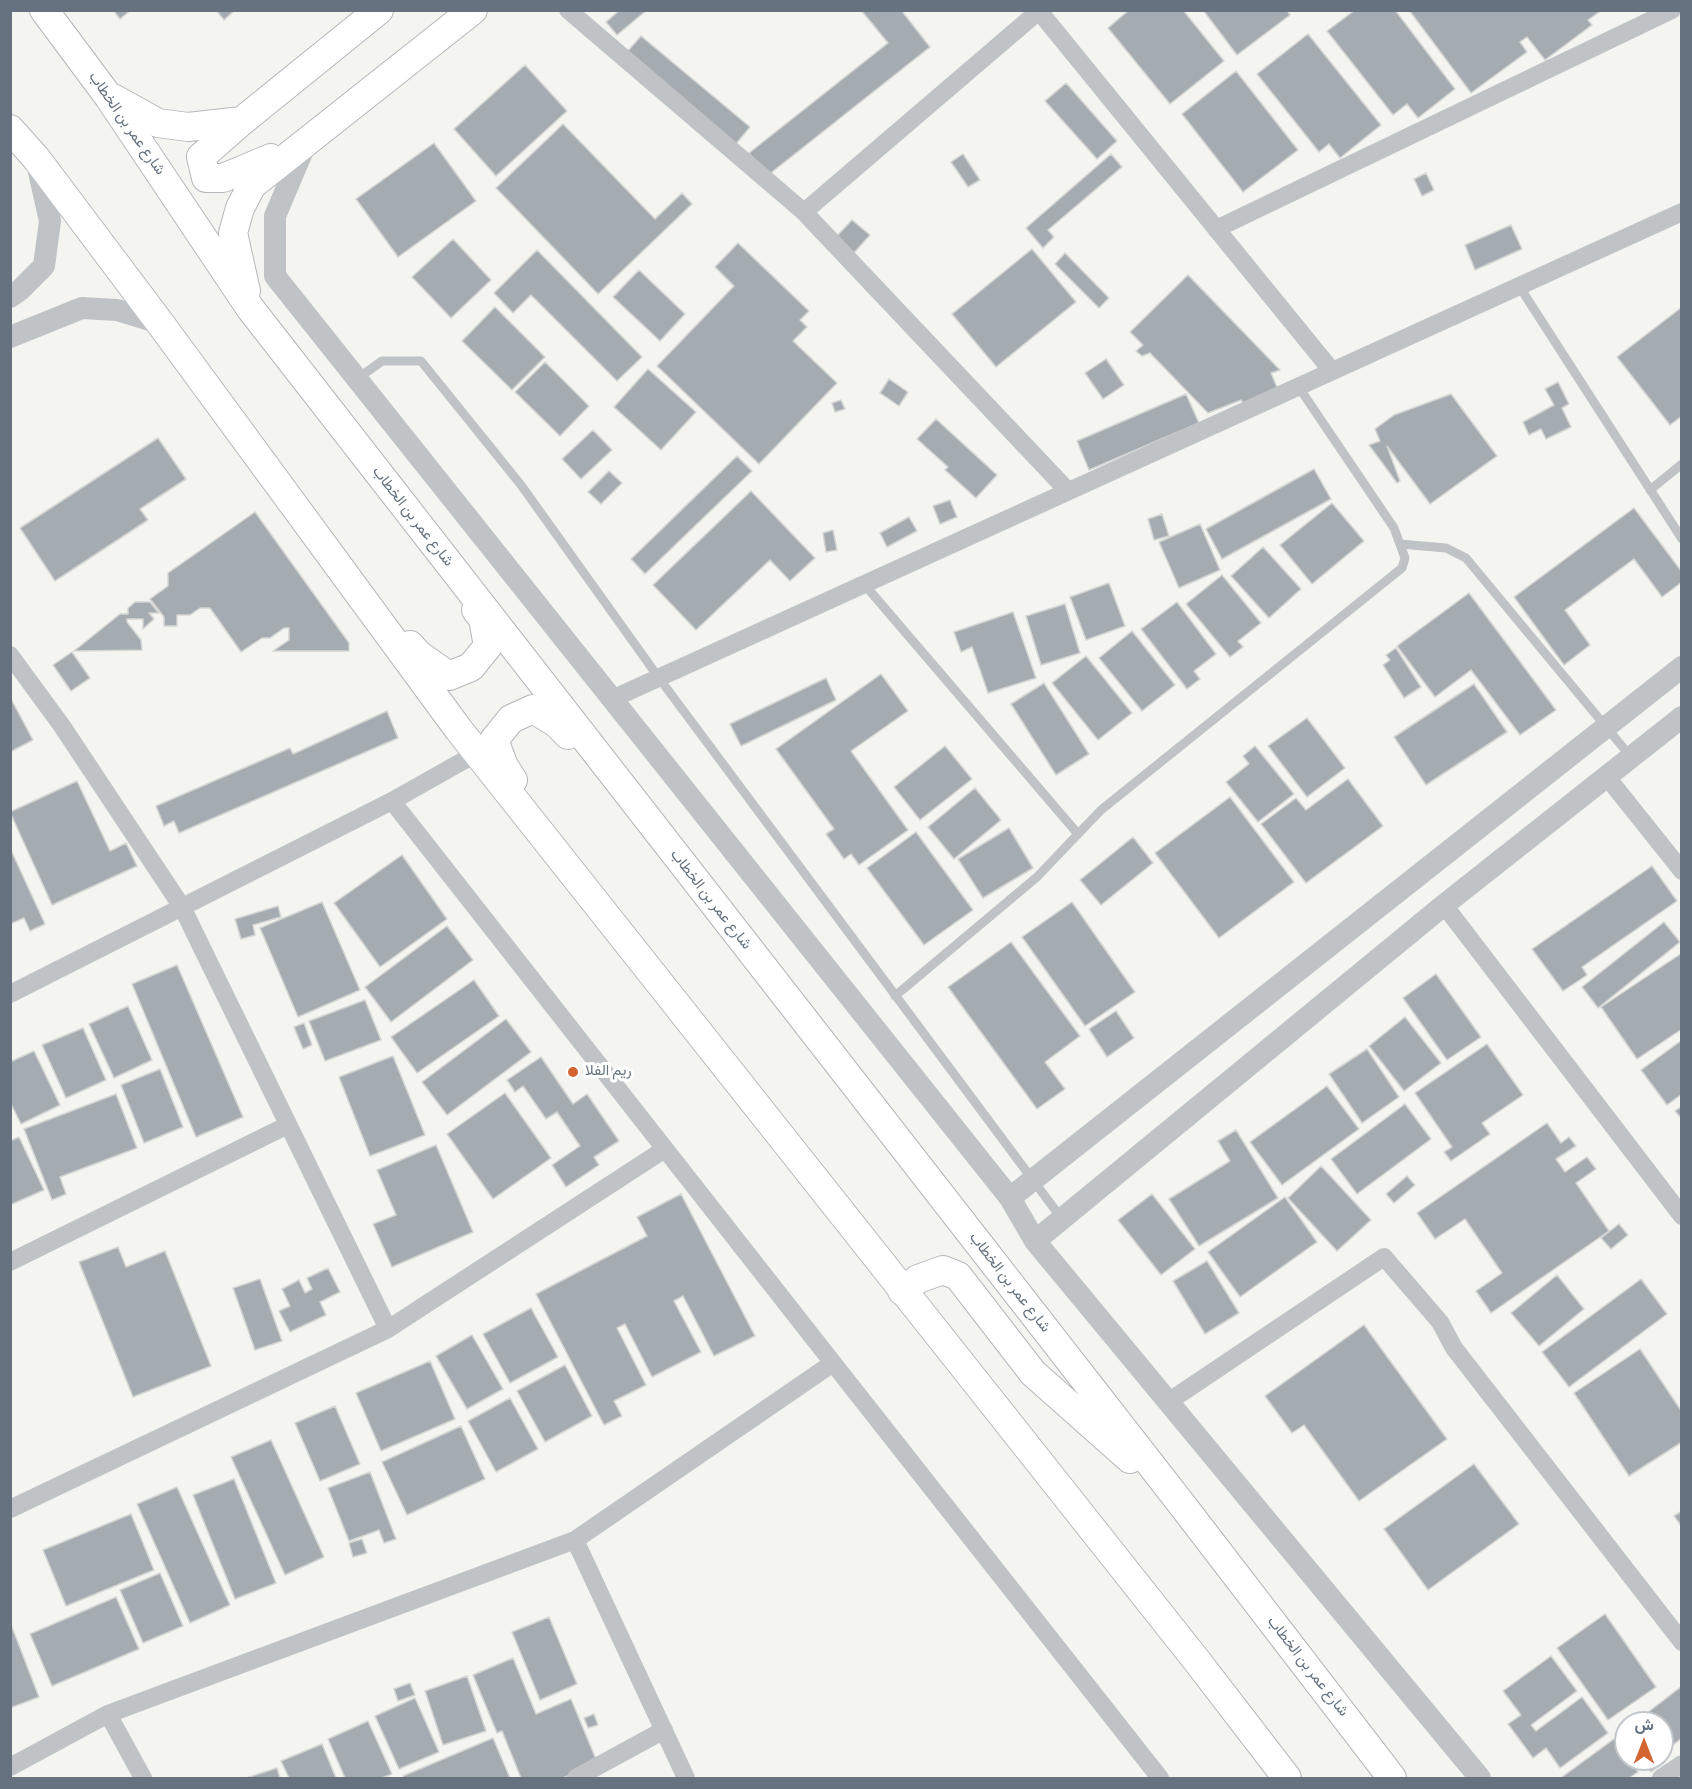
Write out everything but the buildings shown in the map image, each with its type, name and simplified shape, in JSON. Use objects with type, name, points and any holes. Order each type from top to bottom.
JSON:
[{"type":"main road","name":"شارع عمر بن الخطاب","points":[[44,10],[108,96],[250,308],[1183,1506],[1392,1779]]},
{"type":"main road","points":[[164,180],[201,157],[379,10]]},
{"type":"main road","points":[[250,308],[233,233],[240,208],[252,185],[473,10]]},
{"type":"main road","points":[[108,96],[158,123],[188,128],[242,121]]},
{"type":"main road","points":[[10,129],[36,158],[160,323],[477,753],[1197,1661],[1287,1779]]},
{"type":"main road","points":[[201,157],[206,178],[223,178],[306,143]]},
{"type":"main road","points":[[342,570],[419,655],[449,676],[471,667],[488,646],[483,619],[403,505]]},
{"type":"main road","points":[[578,880],[504,766],[494,740],[511,719],[533,709],[556,723],[640,810]]},
{"type":"main road","points":[[902,1290],[918,1279],[943,1270],[958,1276],[1033,1373],[1183,1506]]},
{"type":"street","points":[[567,10],[804,212],[1068,491]]},
{"type":"street","points":[[1216,229],[1672,10]]},
{"type":"street","points":[[804,212],[1040,11],[1332,371]]},
{"type":"street","points":[[306,143],[275,216],[275,276],[1010,1198],[1035,1241],[1480,1779]]},
{"type":"street","points":[[10,297],[44,266],[50,221],[36,158]]},
{"type":"street","points":[[612,699],[1682,212]]},
{"type":"street","points":[[10,337],[82,308],[117,310],[160,323]]},
{"type":"street","points":[[10,655],[62,726],[182,907],[388,1329]]},
{"type":"street","points":[[1010,1198],[1682,667]]},
{"type":"street","points":[[1035,1241],[1444,905],[1682,717]]},
{"type":"street","points":[[10,994],[392,801],[477,753]]},
{"type":"street","points":[[1607,777],[1682,871]]},
{"type":"street","points":[[392,801],[1160,1779]]},
{"type":"street","points":[[1444,905],[1682,1216]]},
{"type":"street","points":[[10,1262],[288,1125]]},
{"type":"street","points":[[10,1509],[388,1329],[665,1149]]},
{"type":"street","points":[[1168,1402],[1384,1257],[1440,1322],[1454,1348],[1682,1642]]},
{"type":"street","points":[[16,1770],[108,1713],[575,1539],[833,1364]]},
{"type":"street","points":[[575,1539],[686,1779]]},
{"type":"street","points":[[108,1713],[143,1779]]},
{"type":"street","points":[[576,1779],[664,1730]]},
{"type":"street","points":[[1661,1779],[1682,1764]]},
{"type":"lane","points":[[1519,286],[1682,539]]},
{"type":"lane","points":[[357,379],[381,361],[421,361],[521,485],[659,678],[1062,1219]]},
{"type":"lane","points":[[895,996],[1037,877],[1101,810],[1402,568],[1405,558],[1394,528],[1298,386]]},
{"type":"lane","points":[[1650,490],[1682,464]]},
{"type":"lane","points":[[1400,543],[1446,548],[1466,558],[1631,757]]},
{"type":"lane","points":[[864,584],[1078,834]]},
{"type":"place","name":"ريم الفلا","points":[[573,1072]]}]
